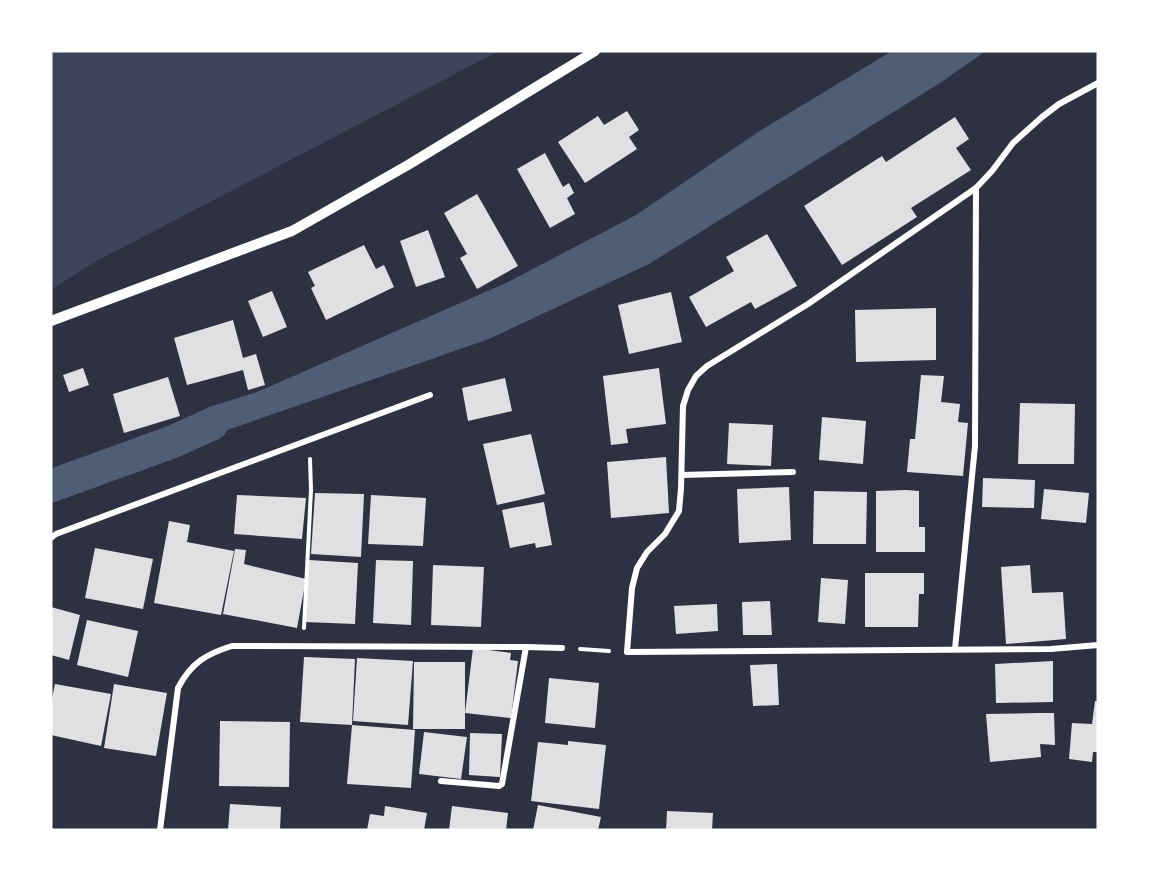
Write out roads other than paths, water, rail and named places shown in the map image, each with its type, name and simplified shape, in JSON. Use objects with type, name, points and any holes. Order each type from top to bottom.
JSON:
[{"type":"street","points":[[51,321],[292,231],[408,165],[596,51]]},
{"type":"street","points":[[1098,83],[1059,104],[1042,117],[1013,143],[976,188],[808,304],[706,366],[696,376],[683,406],[679,511],[665,534],[646,552],[636,568],[632,588],[627,652],[1051,649],[1098,645]]},
{"type":"street","points":[[955,649],[975,446],[976,188]]},
{"type":"street","points":[[51,538],[56,534],[430,395]]},
{"type":"street","points":[[682,475],[793,472]]},
{"type":"street","points":[[160,830],[178,688],[186,672],[216,651],[232,646],[562,648]]},
{"type":"street","points":[[441,781],[499,786],[502,784],[526,647]]},
{"type":"waterway","points":[[51,486],[172,442],[212,424]]}]
